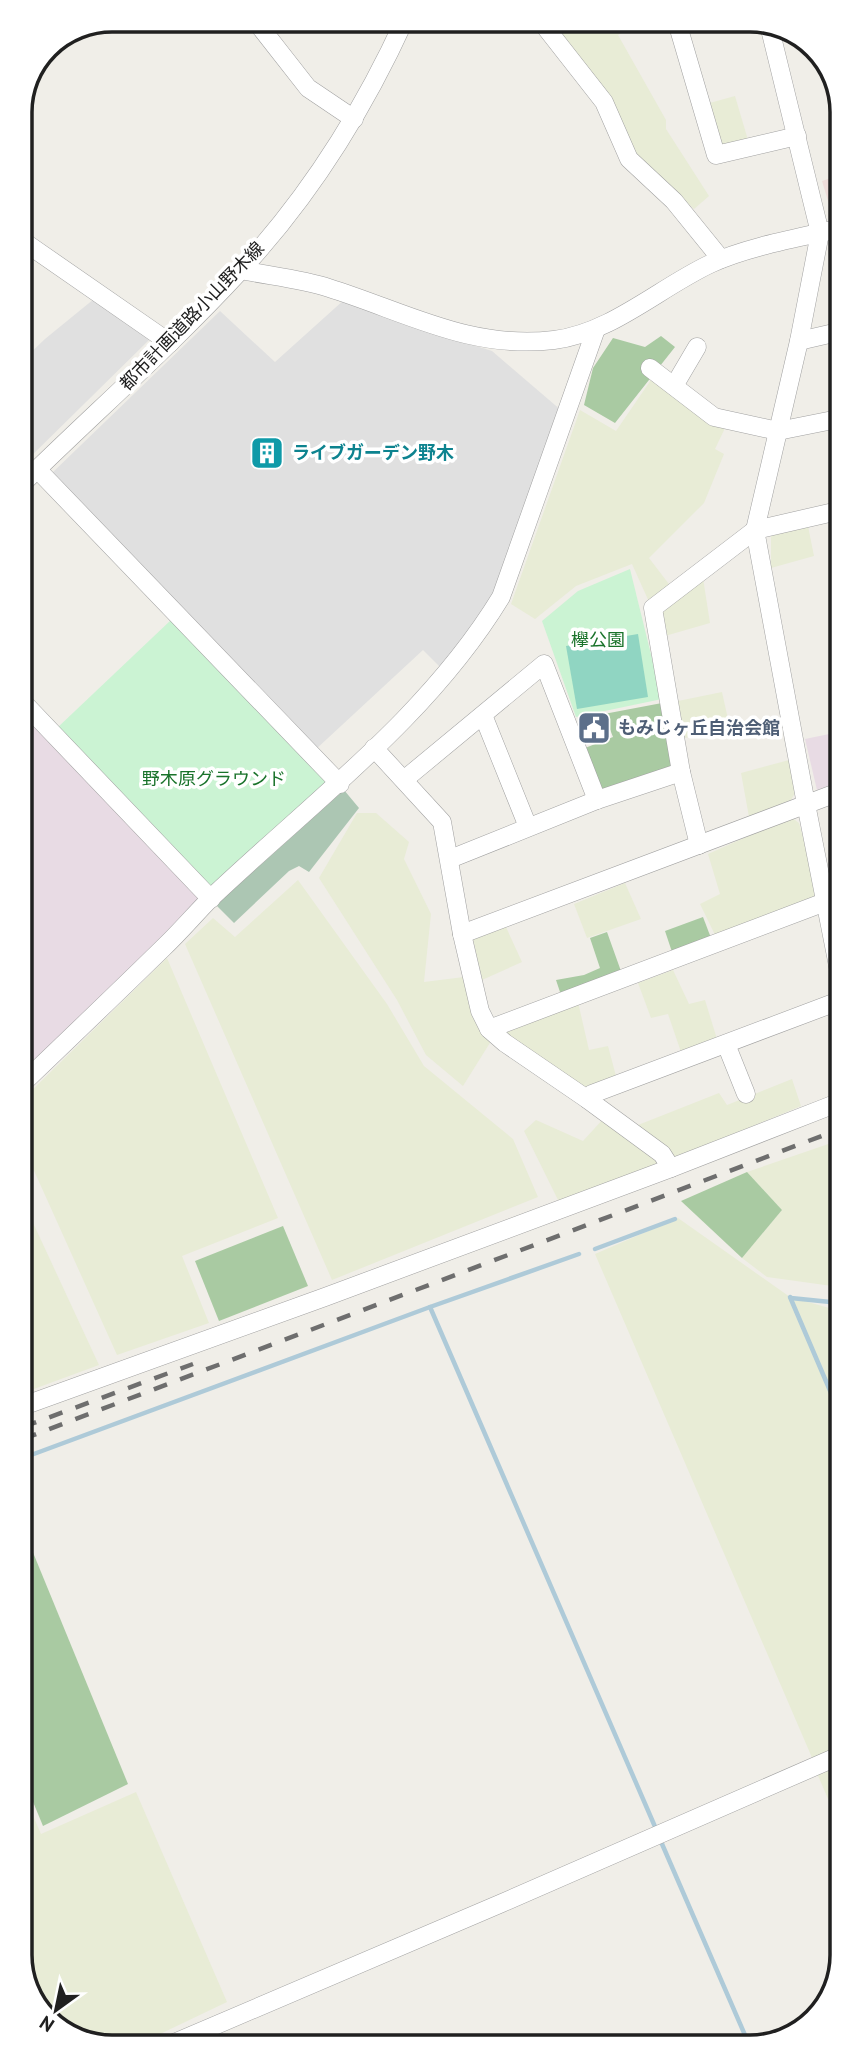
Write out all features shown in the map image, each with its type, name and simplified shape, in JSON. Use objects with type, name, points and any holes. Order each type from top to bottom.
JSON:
[{"type":"street","points":[[264,32],[308,88],[354,120]]},
{"type":"street","name":"都市計画道路小山野木線","points":[[32,474],[170,343],[241,270],[300,198],[354,120],[399,32]]},
{"type":"street","points":[[549,32],[604,102],[629,159],[674,201],[721,260]]},
{"type":"street","points":[[680,32],[716,155],[797,136]]},
{"type":"street","points":[[772,35],[797,136],[829,231],[799,341],[755,530],[830,927]]},
{"type":"street","points":[[241,270],[326,286],[452,332],[487,340],[556,340],[596,329],[721,260],[829,231]]},
{"type":"street","points":[[32,247],[170,343]]},
{"type":"street","points":[[32,1074],[211,899],[340,783],[450,670],[479,634],[501,597],[596,329]]},
{"type":"street","points":[[799,341],[830,334]]},
{"type":"street","points":[[674,386],[697,347]]},
{"type":"street","points":[[650,368],[714,417],[778,431],[830,421]]},
{"type":"street","points":[[37,469],[340,783]]},
{"type":"street","points":[[699,845],[681,772],[653,608],[755,530],[830,513]]},
{"type":"street","points":[[405,779],[544,664],[597,800]]},
{"type":"street","points":[[32,712],[211,899]]},
{"type":"street","points":[[483,715],[528,827]]},
{"type":"street","points":[[374,748],[442,822],[462,934],[480,1011],[489,1029],[662,1154],[671,1168]]},
{"type":"street","points":[[450,859],[597,800],[681,772]]},
{"type":"street","points":[[462,934],[830,795]]},
{"type":"street","points":[[489,1029],[825,902]]},
{"type":"street","points":[[587,1099],[592,1094],[830,1004]]},
{"type":"street","points":[[726,1044],[746,1094]]},
{"type":"street","points":[[32,1403],[325,1297],[830,1106]]},
{"type":"street","points":[[195,2034],[830,1760]]},
{"type":"shaded area","points":[[830,178],[830,207],[822,181]]},
{"type":"shaded area","points":[[94,299],[150,339],[32,455],[32,351]]},
{"type":"shaded area","points":[[345,299],[492,351],[562,411],[496,593],[443,670],[423,650],[314,751],[52,473],[220,311],[275,362]]},
{"type":"shaded area","points":[[32,712],[211,899],[199,902],[32,1062]]},
{"type":"shaded area","points":[[830,734],[830,785],[817,790],[805,739]]},
{"type":"green space","points":[[556,32],[623,32],[618,35],[666,120],[666,129],[709,196],[694,209],[636,156]]},
{"type":"green space","points":[[735,96],[748,140],[719,148],[706,104]]},
{"type":"green space","points":[[661,336],[675,347],[615,423],[584,405],[593,368],[613,338],[645,347]]},
{"type":"green space","points":[[653,377],[725,428],[715,449],[724,454],[704,503],[649,558],[675,592],[650,604],[632,564],[576,586],[535,619],[511,604],[580,410],[616,431]]},
{"type":"green space","points":[[808,526],[814,556],[771,568],[771,535]]},
{"type":"green space","name":"欅公園","points":[[630,569],[662,699],[576,717],[542,621],[578,591]]},
{"type":"green space","points":[[703,578],[710,623],[665,636],[661,608]]},
{"type":"green space","name":"野木原グラウンド","points":[[171,620],[332,784],[211,892],[56,729]]},
{"type":"green space","points":[[638,634],[648,697],[577,709],[566,646]]},
{"type":"green space","points":[[722,692],[730,728],[685,738],[678,701]]},
{"type":"green space","points":[[662,703],[673,768],[603,791],[585,748],[613,737],[604,714]]},
{"type":"green space","points":[[789,760],[795,793],[791,800],[749,817],[741,773]]},
{"type":"green space","points":[[344,790],[359,808],[309,872],[299,866],[289,871],[234,923],[216,905]]},
{"type":"green space","points":[[357,813],[376,813],[409,842],[404,859],[431,914],[424,982],[464,977],[493,1038],[463,1086],[426,1055],[397,1000],[319,878]]},
{"type":"green space","points":[[791,817],[799,823],[820,899],[716,937],[700,904],[720,894],[708,854]]},
{"type":"green space","points":[[298,880],[387,1004],[424,1066],[513,1139],[538,1197],[332,1280],[185,944],[213,918],[235,937]]},
{"type":"green space","points":[[625,883],[641,919],[587,938],[574,904]]},
{"type":"green space","points":[[703,917],[711,938],[672,952],[665,931]]},
{"type":"green space","points":[[506,927],[522,962],[482,980],[473,939]]},
{"type":"green space","points":[[607,932],[622,974],[561,995],[556,980],[584,975],[600,968],[590,938]]},
{"type":"green space","points":[[167,958],[278,1218],[182,1256],[209,1323],[117,1355],[32,1166],[32,1090]]},
{"type":"green space","points":[[673,970],[689,1004],[705,1000],[717,1039],[681,1052],[668,1014],[651,1018],[638,983]]},
{"type":"green space","points":[[578,1002],[589,1050],[608,1046],[616,1076],[585,1089],[500,1030]]},
{"type":"green space","points":[[792,1079],[801,1106],[673,1159],[638,1125],[719,1093],[727,1105]]},
{"type":"green space","points":[[605,1117],[664,1165],[559,1202],[524,1131],[536,1120],[583,1141]]},
{"type":"green space","points":[[830,1143],[830,1286],[767,1277],[742,1258],[782,1210],[747,1172]]},
{"type":"green space","points":[[747,1172],[782,1210],[742,1258],[681,1201]]},
{"type":"green space","points":[[678,1218],[790,1297],[830,1308],[830,1753],[813,1760],[595,1254]]},
{"type":"green space","points":[[32,1221],[99,1365],[32,1390]]},
{"type":"green space","points":[[283,1226],[308,1286],[219,1321],[195,1261]]},
{"type":"green space","points":[[32,1550],[128,1784],[43,1826],[32,1799]]},
{"type":"green space","points":[[830,1765],[830,1803],[816,1771]]},
{"type":"green space","points":[[136,1792],[227,2002],[160,2034],[96,2033],[71,2024],[55,2011],[40,1990],[32,1965],[32,1813],[41,1834]]},
{"type":"waterway","points":[[595,1249],[675,1219]]},
{"type":"waterway","points":[[32,1455],[579,1254]]},
{"type":"waterway","points":[[790,1297],[830,1391]]},
{"type":"waterway","points":[[791,1298],[830,1302]]},
{"type":"waterway","points":[[430,1307],[656,1829]]},
{"type":"waterway","points":[[659,1837],[745,2035]]},
{"type":"railway","points":[[32,1436],[830,1133]]},
{"type":"railway","points":[[32,1424],[193,1364]]},
{"type":"place","name":"ライブガーデン野木","points":[[267,453]]},
{"type":"place","name":"もみじヶ丘自治会館","points":[[594,728]]}]
